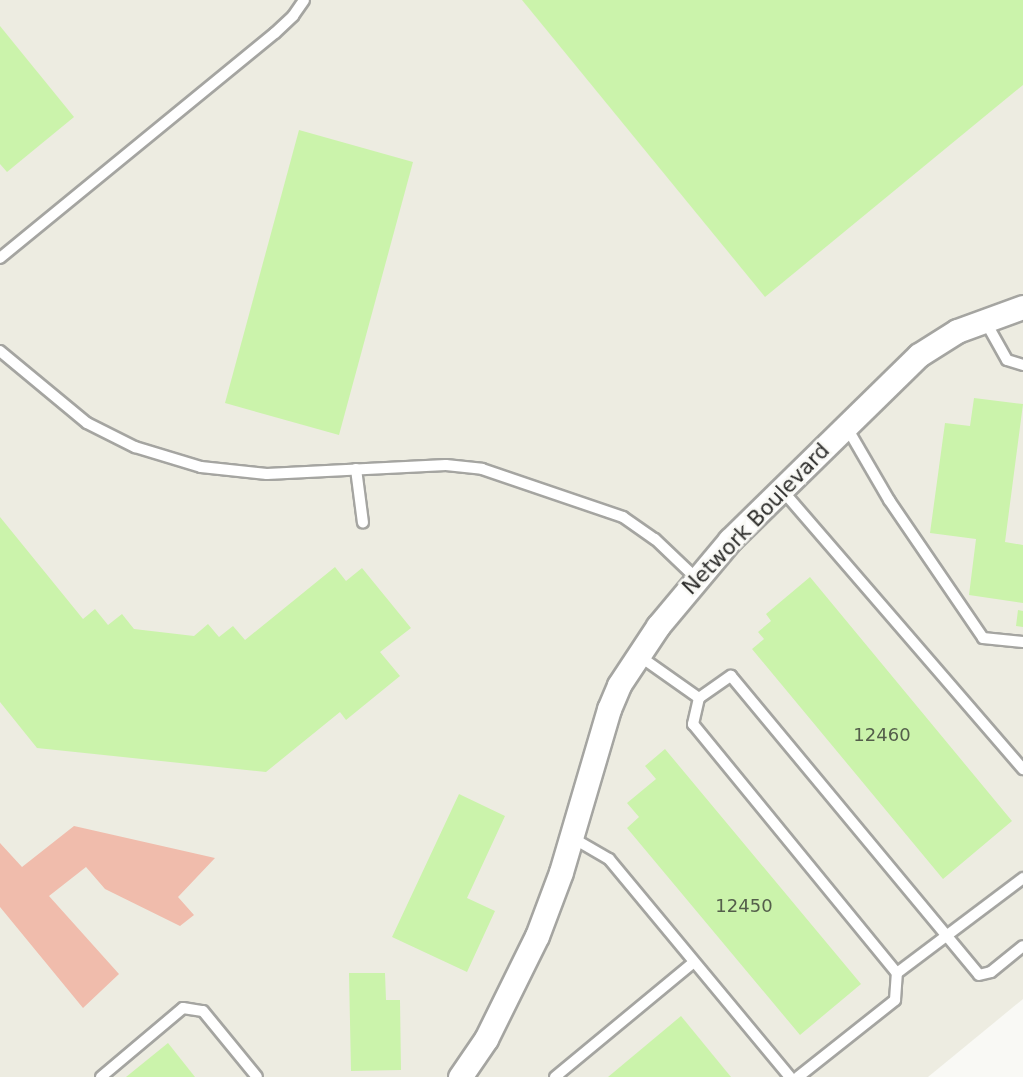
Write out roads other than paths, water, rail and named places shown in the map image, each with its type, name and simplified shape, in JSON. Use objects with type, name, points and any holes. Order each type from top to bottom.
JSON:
[{"type":"street","name":"Network Boulevard","points":[[460,1077],[486,1040],[522,971],[556,885],[603,727],[619,685],[638,655],[696,578],[782,489],[919,355],[957,331],[1023,307]]},
{"type":"lane","points":[[0,258],[275,33],[293,16],[304,0]]},
{"type":"lane","points":[[984,319],[990,335],[1007,360],[1023,365]]},
{"type":"lane","points":[[0,351],[87,423],[135,447],[201,467],[267,474],[446,465],[482,469],[623,517],[655,538],[696,578]]},
{"type":"lane","points":[[846,426],[889,500],[983,638],[1023,642]]},
{"type":"lane","points":[[356,469],[363,523]]},
{"type":"lane","points":[[782,489],[1023,769]]},
{"type":"lane","points":[[638,655],[699,698]]},
{"type":"lane","points":[[798,1077],[895,1000],[897,972],[693,724],[699,698],[731,676],[979,975],[991,972],[1023,946]]},
{"type":"lane","points":[[571,837],[609,859],[790,1077]]},
{"type":"lane","points":[[897,972],[1023,878]]},
{"type":"lane","points":[[555,1077],[695,962]]},
{"type":"lane","points":[[101,1077],[183,1008],[203,1011],[257,1077]]}]
